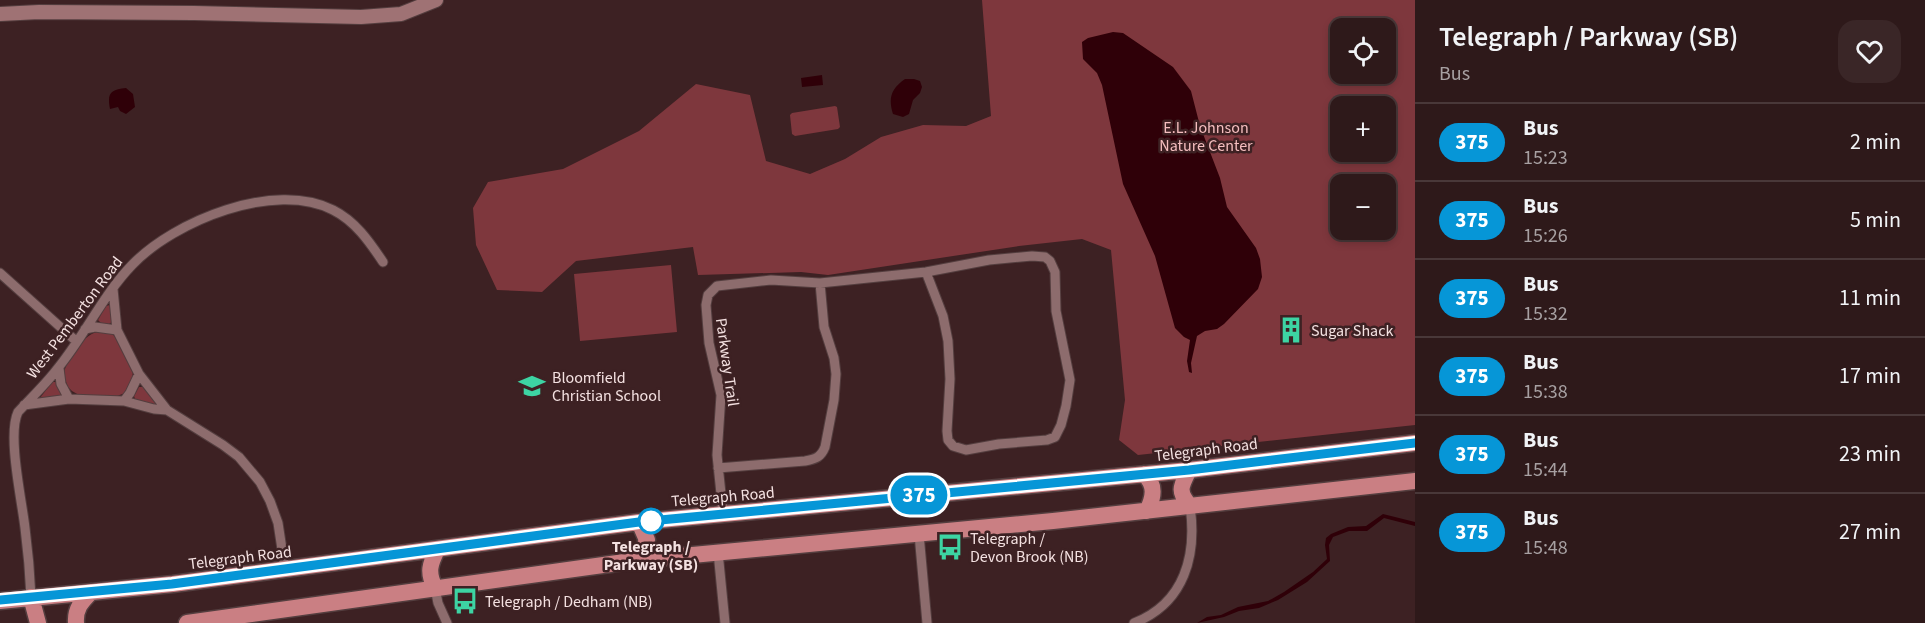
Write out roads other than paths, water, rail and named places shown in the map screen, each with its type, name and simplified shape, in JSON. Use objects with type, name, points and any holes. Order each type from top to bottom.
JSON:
[{"type":"highway","name":"Telegraph Road","points":[[0,601],[172,584],[639,522],[1189,470],[1415,443]]},
{"type":"highway","points":[[1189,470],[1181,487],[1183,497],[1190,506]]},
{"type":"highway","points":[[1144,474],[1148,478],[1153,493],[1147,511]]},
{"type":"highway","points":[[187,623],[639,560],[1147,511],[1415,481]]},
{"type":"highway","points":[[639,522],[647,540],[639,560]]},
{"type":"highway","points":[[435,588],[429,571],[437,550]]},
{"type":"highway","points":[[76,623],[75,615],[78,606],[91,592]]},
{"type":"highway","points":[[31,597],[38,623]]},
{"type":"street","points":[[0,14],[183,13],[361,18],[394,15],[436,0]]},
{"type":"street","name":"West Pemberton Road","points":[[31,597],[14,426],[16,416],[59,368],[132,264],[163,240],[220,213],[270,201],[304,200],[334,210],[360,230],[383,262]]},
{"type":"street","points":[[718,468],[814,460],[822,454],[832,409],[836,374],[834,358],[824,327],[820,283],[926,272],[989,260],[1045,257],[1050,261],[1055,272],[1056,311],[1070,380],[1061,425],[1055,436],[1047,440],[999,444],[966,450],[953,446],[948,440],[950,380],[948,341],[943,316],[926,272]]},
{"type":"street","points":[[0,273],[76,341]]},
{"type":"street","name":"Parkway Trail","points":[[723,513],[717,456],[721,395],[709,343],[706,306],[708,294],[717,286],[733,284],[784,280],[820,283]]},
{"type":"street","points":[[113,289],[117,330],[139,374],[167,410],[239,457],[266,492],[280,534],[285,569]]},
{"type":"street","points":[[85,330],[95,327],[117,330]]},
{"type":"street","points":[[59,368],[61,384],[69,399]]},
{"type":"street","points":[[124,401],[139,374]]},
{"type":"street","points":[[24,405],[69,399],[124,401],[167,410]]},
{"type":"street","points":[[1134,623],[1160,607],[1176,590],[1184,577],[1192,549],[1190,506]]},
{"type":"street","points":[[919,534],[927,623]]},
{"type":"street","points":[[718,552],[725,623]]},
{"type":"street","points":[[435,588],[438,603],[447,623]]},
{"type":"place","name":"Sugar Shack","points":[[1291,330]]},
{"type":"place","name":"Bloomfield Christian School","points":[[532,386]]},
{"type":"place","name":"Telegraph / Parkway (SB)","points":[[651,521]]},
{"type":"place","name":"Telegraph / Devon Brook (NB)","points":[[950,547]]},
{"type":"place","name":"Telegraph / Dedham (NB)","points":[[465,601]]},
{"type":"park label","name":"E.L. Johnson Nature Center","points":[[1206,136]]}]
